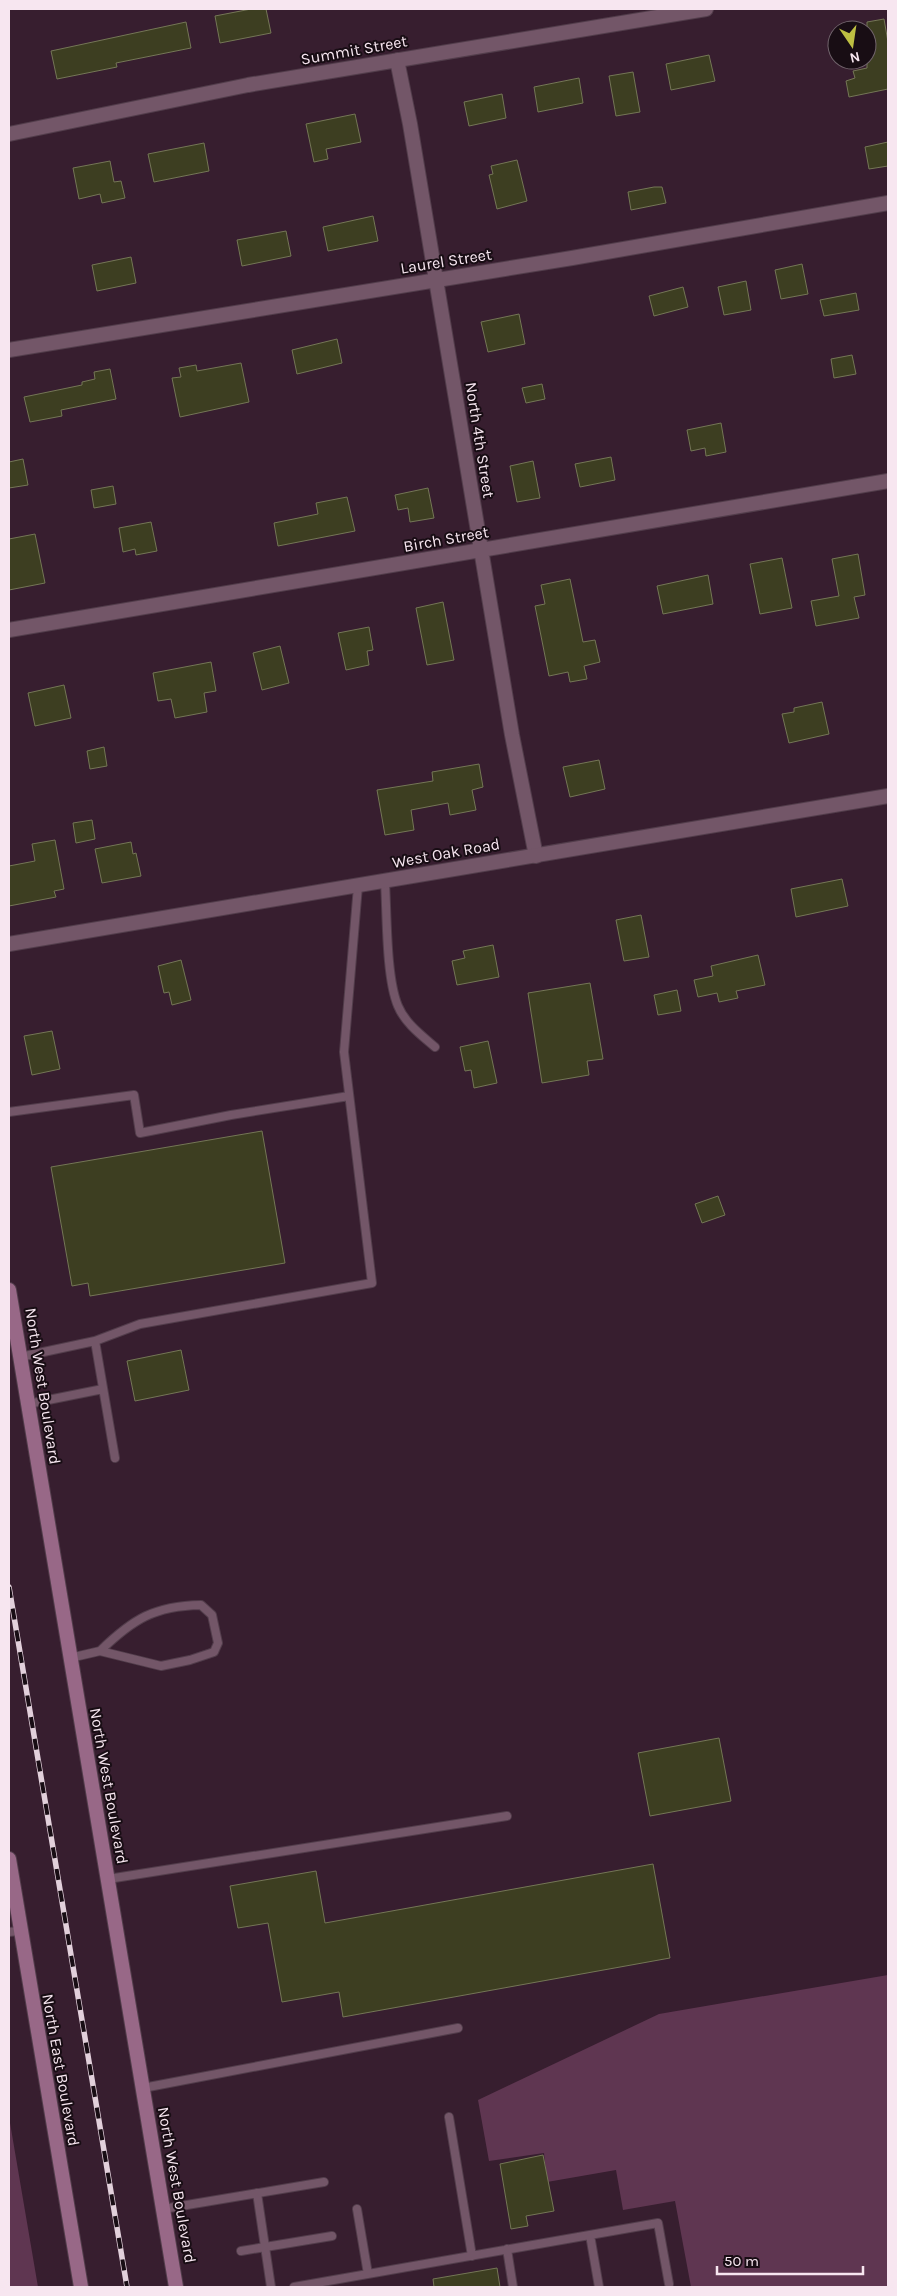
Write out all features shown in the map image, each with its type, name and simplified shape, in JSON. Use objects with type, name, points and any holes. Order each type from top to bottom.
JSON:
[{"type":"main road","name":"North West Boulevard","points":[[9,1290],[176,2287]]},
{"type":"main road","name":"North East Boulevard","points":[[9,1859],[14,1932],[81,2287]]},
{"type":"street","name":"Summit Street","points":[[9,134],[248,85],[706,9]]},
{"type":"street","name":"North 4th Street","points":[[397,60],[512,735],[536,856]]},
{"type":"street","name":"Laurel Street","points":[[9,350],[436,280],[888,202]]},
{"type":"street","name":"Birch Street","points":[[9,630],[888,481]]},
{"type":"street","name":"West Oak Road","points":[[9,944],[888,796]]},
{"type":"lane","points":[[385,882],[393,981],[398,1006],[414,1029],[434,1047]]},
{"type":"lane","points":[[20,1357],[95,1341],[140,1324],[372,1283],[344,1052],[358,886]]},
{"type":"lane","points":[[9,1112],[134,1095],[140,1133],[231,1115],[349,1096]]},
{"type":"lane","points":[[95,1341],[116,1458]]},
{"type":"lane","points":[[28,1404],[103,1390]]},
{"type":"lane","points":[[70,1658],[100,1651],[161,1666],[190,1660],[214,1652],[218,1643],[212,1615],[201,1605],[181,1605],[143,1616],[122,1630],[100,1651]]},
{"type":"lane","points":[[108,1879],[508,1816]]},
{"type":"lane","points":[[143,2088],[458,2028]]},
{"type":"lane","points":[[449,2117],[472,2256]]},
{"type":"lane","points":[[163,2209],[324,2182]]},
{"type":"lane","points":[[257,2194],[271,2287]]},
{"type":"lane","points":[[357,2209],[368,2274]]},
{"type":"lane","points":[[294,2287],[658,2223],[669,2284]]},
{"type":"lane","points":[[590,2235],[599,2287]]},
{"type":"lane","points":[[241,2251],[332,2236]]},
{"type":"lane","points":[[507,2250],[513,2287]]},
{"type":"shaded area","points":[[888,1975],[888,2287],[691,2287],[675,2201],[623,2210],[616,2170],[547,2182],[544,2153],[489,2161],[478,2100],[659,2014]]},
{"type":"shaded area","points":[[9,2117],[38,2287],[9,2287]]},
{"type":"building","points":[[251,9],[266,9],[271,33],[220,43],[215,16]]},
{"type":"building","points":[[884,19],[888,42],[888,89],[849,97],[846,81],[855,78],[853,71],[877,70],[877,20]]},
{"type":"building","points":[[186,22],[191,48],[116,63],[117,67],[57,79],[51,51]]},
{"type":"building","points":[[709,55],[715,81],[671,90],[666,64]]},
{"type":"building","points":[[633,72],[640,112],[616,116],[609,76]]},
{"type":"building","points":[[579,78],[583,103],[538,112],[534,87]]},
{"type":"building","points":[[502,94],[506,118],[469,126],[464,102]]},
{"type":"building","points":[[355,114],[361,142],[326,149],[328,159],[314,162],[306,124]]},
{"type":"building","points":[[888,142],[888,166],[869,169],[865,147]]},
{"type":"building","points":[[204,143],[209,171],[154,182],[148,154]]},
{"type":"building","points":[[517,160],[527,201],[497,209],[489,175],[493,174],[491,166]]},
{"type":"building","points":[[110,161],[114,182],[121,181],[125,198],[102,203],[100,194],[79,199],[73,168]]},
{"type":"building","points":[[662,187],[666,203],[631,210],[628,192]]},
{"type":"building","points":[[373,216],[378,241],[328,251],[323,227]]},
{"type":"building","points":[[286,231],[291,256],[242,266],[237,240]]},
{"type":"building","points":[[131,257],[136,283],[97,291],[92,265]]},
{"type":"building","points":[[802,264],[808,294],[781,299],[775,270]]},
{"type":"building","points":[[746,281],[751,310],[724,315],[718,287]]},
{"type":"building","points":[[683,287],[688,307],[654,316],[649,296]]},
{"type":"building","points":[[856,293],[859,310],[824,316],[820,300]]},
{"type":"building","points":[[519,314],[525,344],[488,352],[481,322]]},
{"type":"building","points":[[337,339],[342,363],[297,374],[292,350]]},
{"type":"building","points":[[852,355],[856,374],[834,378],[831,359]]},
{"type":"building","points":[[241,363],[249,402],[180,417],[172,378],[181,377],[179,368],[196,365],[197,371]]},
{"type":"building","points":[[110,369],[116,399],[61,410],[62,416],[30,422],[24,397],[82,385],[82,382],[95,379],[94,372]]},
{"type":"building","points":[[542,384],[545,399],[526,403],[522,388]]},
{"type":"building","points":[[721,423],[726,452],[706,456],[705,448],[691,451],[687,430]]},
{"type":"building","points":[[611,457],[615,480],[580,487],[575,464]]},
{"type":"building","points":[[23,459],[28,485],[9,488],[9,462]]},
{"type":"building","points":[[533,461],[540,498],[517,502],[510,466]]},
{"type":"building","points":[[113,486],[116,504],[94,508],[91,490]]},
{"type":"building","points":[[428,488],[434,518],[410,522],[408,508],[398,510],[395,495]]},
{"type":"building","points":[[347,497],[355,531],[278,546],[274,523],[318,514],[316,503]]},
{"type":"building","points":[[151,522],[157,551],[136,555],[135,549],[123,552],[119,528]]},
{"type":"building","points":[[35,534],[45,583],[9,590],[9,539]]},
{"type":"building","points":[[858,554],[865,595],[854,597],[859,618],[816,626],[811,601],[839,596],[832,559]]},
{"type":"building","points":[[782,558],[792,608],[760,614],[750,564]]},
{"type":"building","points":[[708,575],[713,604],[663,614],[657,586]]},
{"type":"building","points":[[570,579],[583,642],[595,640],[600,662],[584,666],[587,679],[570,682],[568,672],[549,676],[535,606],[545,604],[541,585]]},
{"type":"building","points":[[443,602],[454,660],[427,665],[416,608]]},
{"type":"building","points":[[369,627],[373,650],[367,651],[369,665],[346,670],[338,633]]},
{"type":"building","points":[[280,646],[289,683],[262,690],[253,653]]},
{"type":"building","points":[[211,662],[216,691],[204,693],[207,712],[175,718],[171,699],[158,701],[153,673]]},
{"type":"building","points":[[64,685],[71,718],[35,726],[28,693]]},
{"type":"building","points":[[822,702],[829,734],[789,743],[782,714],[794,712],[794,708]]},
{"type":"building","points":[[104,747],[107,766],[90,769],[87,751]]},
{"type":"building","points":[[599,760],[605,789],[570,797],[563,767]]},
{"type":"building","points":[[479,764],[483,787],[472,790],[476,810],[450,815],[448,803],[411,810],[414,830],[385,835],[377,790],[433,781],[432,772]]},
{"type":"building","points":[[92,820],[95,839],[76,843],[73,823]]},
{"type":"building","points":[[55,840],[64,889],[54,891],[56,897],[9,906],[9,866],[35,861],[32,844]]},
{"type":"building","points":[[131,842],[133,854],[136,853],[141,876],[102,883],[95,849]]},
{"type":"building","points":[[842,879],[848,906],[796,917],[791,889]]},
{"type":"building","points":[[641,915],[649,957],[624,961],[616,920]]},
{"type":"building","points":[[493,945],[499,977],[457,985],[452,961],[465,958],[463,951]]},
{"type":"building","points":[[758,955],[765,985],[736,991],[738,998],[719,1002],[717,993],[698,997],[694,980],[713,976],[711,966]]},
{"type":"building","points":[[181,960],[191,1000],[172,1005],[169,992],[164,993],[158,966]]},
{"type":"building","points":[[590,983],[603,1059],[587,1061],[589,1075],[542,1083],[528,993]]},
{"type":"building","points":[[677,990],[681,1011],[658,1015],[654,995]]},
{"type":"building","points":[[52,1031],[60,1069],[32,1075],[24,1036]]},
{"type":"building","points":[[488,1041],[497,1083],[474,1088],[471,1070],[465,1071],[460,1047]]},
{"type":"building","points":[[262,1131],[285,1263],[90,1296],[88,1283],[72,1286],[51,1167]]},
{"type":"building","points":[[718,1196],[725,1215],[702,1223],[695,1204]]},
{"type":"building","points":[[181,1350],[189,1390],[135,1401],[127,1361]]},
{"type":"building","points":[[719,1738],[731,1801],[650,1816],[638,1753]]},
{"type":"building","points":[[653,1864],[670,1958],[343,2017],[339,1992],[282,2002],[268,1923],[238,1928],[230,1886],[316,1871],[325,1923]]},
{"type":"building","points":[[543,2155],[554,2211],[526,2216],[528,2226],[511,2229],[500,2164]]},
{"type":"building","points":[[497,2268],[500,2287],[434,2287],[433,2279]]},
{"type":"railway","points":[[9,1587],[127,2287]]}]
